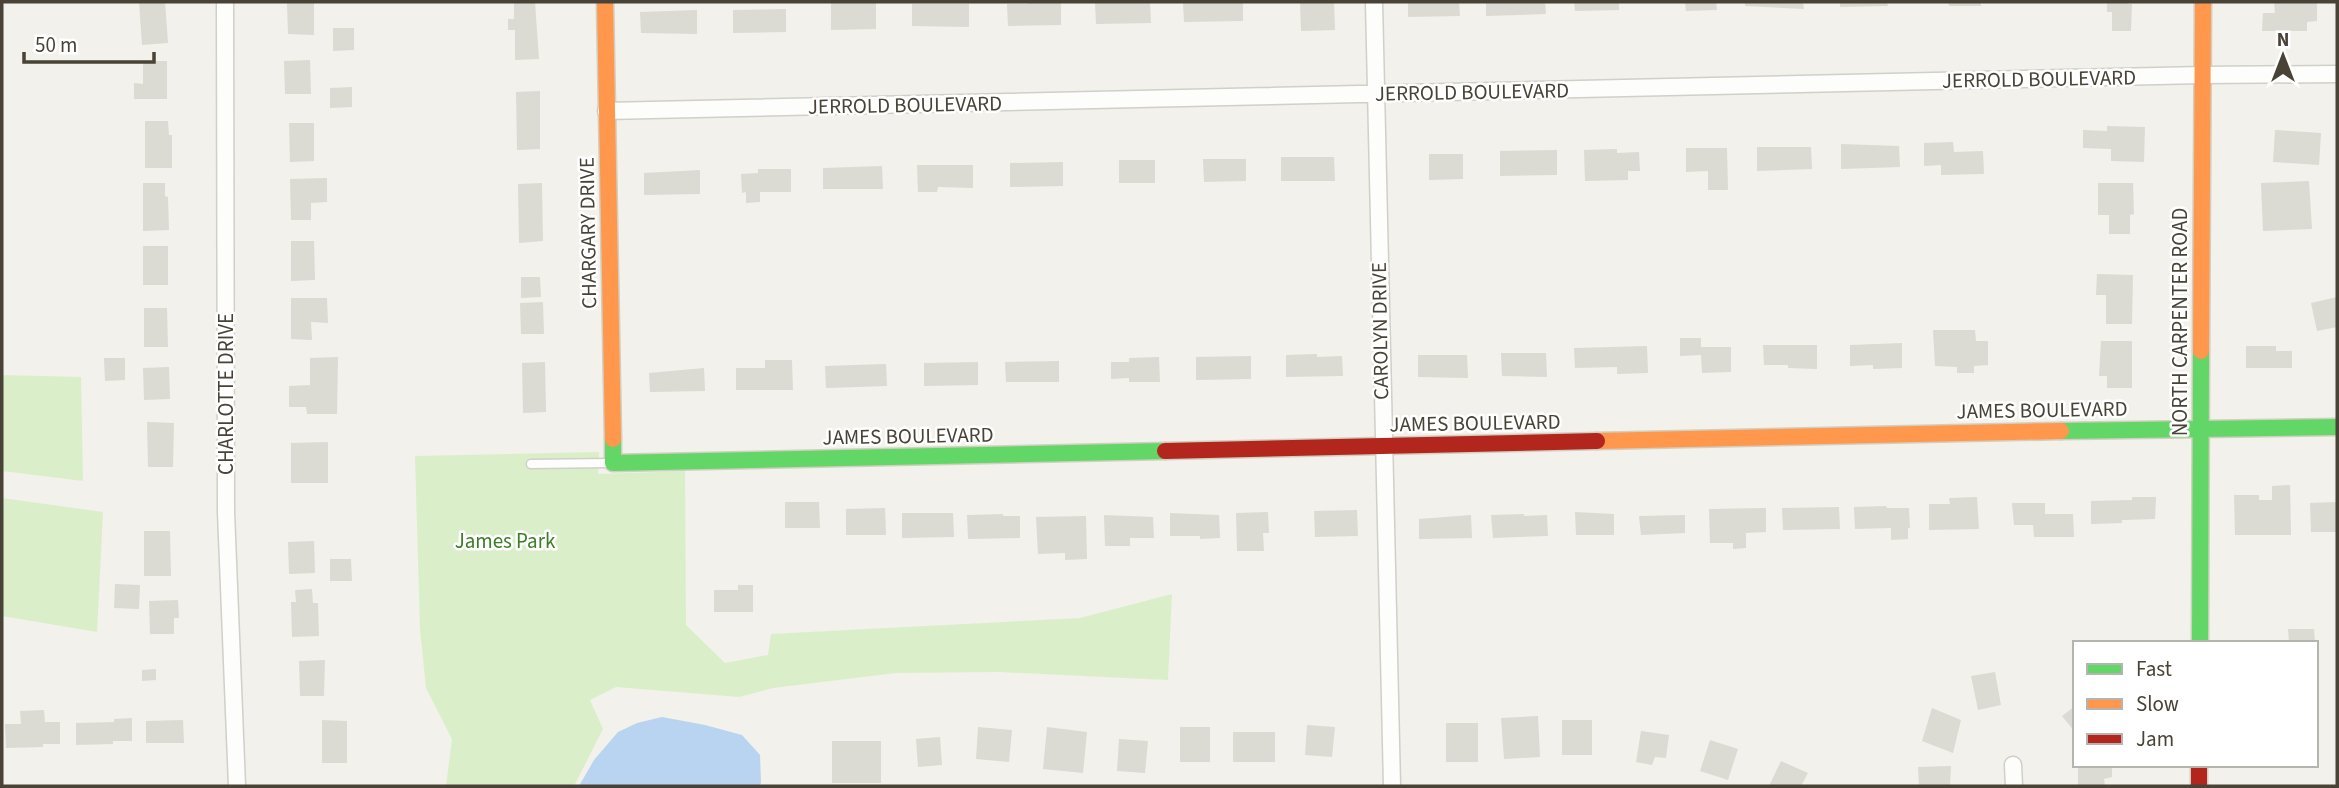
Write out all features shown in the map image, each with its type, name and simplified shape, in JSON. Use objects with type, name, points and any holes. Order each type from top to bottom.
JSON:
[{"type":"street","name":"CHARLOTTE DRIVE","points":[[225,2],[226,512],[237,786]]},
{"type":"street","name":"CHARGARY DRIVE","points":[[606,2],[613,463]]},
{"type":"street","name":"CAROLYN DRIVE","points":[[1374,2],[1382,447],[1392,786]]},
{"type":"street","name":"NORTH CARPENTER ROAD","points":[[2200,641],[2203,2]]},
{"type":"street","name":"JERROLD BOULEVARD","points":[[606,111],[2337,74]]},
{"type":"street","name":"JAMES BOULEVARD","points":[[613,463],[2337,427]]},
{"type":"street","points":[[2013,765],[2014,786]]},
{"type":"street","points":[[2199,767],[2199,786]]},
{"type":"lane","points":[[531,464],[613,463]]},
{"type":"green space","points":[[2,375],[81,377],[83,481],[2,471]]},
{"type":"green space","name":"James Park","points":[[599,452],[598,474],[685,471],[686,625],[725,663],[768,655],[771,634],[1080,618],[1172,594],[1168,680],[999,672],[896,673],[773,688],[739,697],[616,687],[590,700],[603,729],[574,786],[446,786],[452,739],[426,688],[420,629],[415,456]]},
{"type":"green space","points":[[2,498],[103,512],[97,632],[2,616]]},
{"type":"water","points":[[662,717],[742,735],[760,755],[759,786],[579,786],[594,760],[618,732],[637,723]]},
{"type":"building","points":[[139,2],[165,2],[168,43],[142,45]]},
{"type":"building","points":[[514,2],[535,2],[539,59],[515,60],[515,30],[508,30],[508,19],[514,19]]},
{"type":"building","points":[[831,2],[876,2],[876,29],[831,30]]},
{"type":"building","points":[[1061,2],[1061,25],[1008,26],[1007,4]]},
{"type":"building","points":[[1095,2],[1150,2],[1151,23],[1096,24]]},
{"type":"building","points":[[1183,2],[1243,2],[1243,21],[1184,22]]},
{"type":"building","points":[[1300,2],[1334,2],[1335,30],[1301,31]]},
{"type":"building","points":[[1408,2],[1459,2],[1460,16],[1408,17]]},
{"type":"building","points":[[1486,2],[1545,2],[1546,14],[1486,16]]},
{"type":"building","points":[[1574,2],[1619,2],[1619,10],[1575,11]]},
{"type":"building","points":[[1685,2],[1716,2],[1717,10],[1686,11]]},
{"type":"building","points":[[1745,2],[1803,2],[1804,9],[1745,6]]},
{"type":"building","points":[[1840,2],[1887,2],[1888,6],[1840,7]]},
{"type":"building","points":[[1948,2],[1981,2],[1981,6],[1949,6]]},
{"type":"building","points":[[2107,2],[2132,4],[2131,31],[2112,31],[2112,12],[2107,12]]},
{"type":"building","points":[[2274,2],[2317,2],[2317,21],[2307,22],[2307,31],[2262,31],[2263,13],[2275,13]]},
{"type":"building","points":[[287,3],[314,3],[314,35],[288,34]]},
{"type":"building","points":[[912,4],[969,4],[969,27],[912,26]]},
{"type":"building","points":[[786,9],[786,32],[733,33],[733,10]]},
{"type":"building","points":[[697,10],[697,34],[641,33],[640,12]]},
{"type":"building","points":[[333,28],[354,28],[354,50],[333,51]]},
{"type":"building","points":[[310,60],[311,94],[285,94],[284,61]]},
{"type":"building","points":[[143,61],[167,61],[167,99],[134,99],[134,83],[143,84]]},
{"type":"building","points":[[352,87],[352,107],[330,108],[330,88]]},
{"type":"building","points":[[540,91],[540,149],[517,150],[516,92]]},
{"type":"building","points":[[145,121],[168,121],[169,135],[172,135],[172,168],[145,168]]},
{"type":"building","points":[[289,123],[314,123],[314,161],[290,162]]},
{"type":"building","points":[[2107,126],[2145,127],[2144,162],[2111,161],[2111,149],[2083,148],[2083,130],[2107,131]]},
{"type":"building","points":[[2275,130],[2321,133],[2319,165],[2273,162]]},
{"type":"building","points":[[1953,142],[1954,152],[1983,151],[1984,174],[1941,175],[1941,165],[1924,166],[1924,143]]},
{"type":"building","points":[[1841,144],[1899,146],[1900,167],[1841,169]]},
{"type":"building","points":[[1757,147],[1811,147],[1812,169],[1757,171]]},
{"type":"building","points":[[1686,148],[1727,148],[1728,190],[1708,190],[1708,171],[1686,172]]},
{"type":"building","points":[[1617,149],[1617,153],[1639,152],[1640,171],[1628,171],[1628,180],[1585,181],[1584,150]]},
{"type":"building","points":[[1557,150],[1557,175],[1500,176],[1500,151]]},
{"type":"building","points":[[1429,154],[1463,154],[1463,179],[1429,180]]},
{"type":"building","points":[[1281,157],[1334,157],[1335,181],[1281,181]]},
{"type":"building","points":[[1203,159],[1246,159],[1246,181],[1204,182]]},
{"type":"building","points":[[1119,160],[1155,160],[1155,183],[1119,183]]},
{"type":"building","points":[[1063,162],[1063,186],[1010,187],[1010,163]]},
{"type":"building","points":[[917,165],[973,165],[973,188],[938,187],[937,192],[918,192]]},
{"type":"building","points":[[882,166],[883,189],[823,189],[823,168]]},
{"type":"building","points":[[758,169],[791,169],[791,192],[760,192],[760,202],[746,203],[746,192],[742,193],[741,174],[758,173]]},
{"type":"building","points":[[700,170],[700,194],[644,195],[644,173]]},
{"type":"building","points":[[327,178],[327,202],[311,203],[311,220],[291,220],[290,179]]},
{"type":"building","points":[[2309,181],[2312,229],[2263,231],[2261,183]]},
{"type":"building","points":[[143,183],[165,183],[169,230],[143,231]]},
{"type":"building","points":[[542,183],[543,241],[519,243],[518,184]]},
{"type":"building","points":[[2098,183],[2133,183],[2134,214],[2130,215],[2130,234],[2109,234],[2109,215],[2098,215]]},
{"type":"building","points":[[291,241],[314,241],[315,280],[291,281]]},
{"type":"building","points":[[143,246],[168,246],[168,285],[143,285]]},
{"type":"building","points":[[2097,274],[2133,275],[2132,324],[2106,324],[2106,295],[2096,295]]},
{"type":"building","points":[[521,277],[540,277],[541,297],[521,298]]},
{"type":"building","points":[[2337,297],[2337,327],[2317,331],[2311,303]]},
{"type":"building","points":[[291,298],[327,298],[328,323],[311,322],[312,340],[291,339]]},
{"type":"building","points":[[543,302],[544,334],[521,334],[520,303]]},
{"type":"building","points":[[144,308],[167,308],[168,347],[144,347]]},
{"type":"building","points":[[1933,330],[1975,330],[1976,341],[1988,341],[1988,365],[1974,366],[1974,373],[1957,373],[1957,367],[1935,366]]},
{"type":"building","points":[[1680,338],[1701,338],[1701,347],[1731,347],[1731,372],[1702,373],[1701,355],[1680,356]]},
{"type":"building","points":[[2101,341],[2132,341],[2132,388],[2107,388],[2107,376],[2099,376]]},
{"type":"building","points":[[1902,343],[1902,368],[1873,369],[1873,365],[1850,366],[1850,345]]},
{"type":"building","points":[[1763,345],[1817,345],[1817,369],[1764,365]]},
{"type":"building","points":[[1647,346],[1648,373],[1617,374],[1617,367],[1575,368],[1574,348]]},
{"type":"building","points":[[2246,346],[2276,346],[2276,351],[2292,351],[2292,368],[2246,368]]},
{"type":"building","points":[[1501,353],[1546,353],[1547,377],[1502,376]]},
{"type":"building","points":[[1317,354],[1317,357],[1342,356],[1343,376],[1286,377],[1286,355]]},
{"type":"building","points":[[1418,355],[1467,355],[1468,378],[1418,377]]},
{"type":"building","points":[[1251,356],[1251,379],[1196,380],[1196,357]]},
{"type":"building","points":[[338,357],[337,414],[307,414],[306,407],[289,407],[289,386],[310,385],[310,358]]},
{"type":"building","points":[[1159,357],[1160,382],[1111,379],[1111,362],[1129,362],[1129,358]]},
{"type":"building","points":[[104,358],[125,358],[125,380],[105,381]]},
{"type":"building","points":[[765,360],[792,360],[793,390],[736,390],[736,368],[765,368]]},
{"type":"building","points":[[1059,361],[1059,382],[1006,382],[1005,362]]},
{"type":"building","points":[[545,362],[546,412],[523,413],[522,363]]},
{"type":"building","points":[[978,362],[978,385],[924,386],[924,363]]},
{"type":"building","points":[[886,364],[887,386],[826,388],[825,366]]},
{"type":"building","points":[[169,367],[170,399],[144,400],[143,368]]},
{"type":"building","points":[[704,368],[705,391],[650,392],[649,373]]},
{"type":"building","points":[[147,422],[174,423],[173,467],[148,467]]},
{"type":"building","points":[[328,442],[328,483],[291,483],[291,443]]},
{"type":"building","points":[[2290,485],[2291,535],[2235,535],[2234,495],[2259,495],[2259,500],[2272,500],[2272,486]]},
{"type":"building","points":[[1977,497],[1979,529],[1929,530],[1929,504],[1950,504],[1949,498]]},
{"type":"building","points":[[2132,497],[2156,497],[2155,519],[2091,524],[2091,501],[2132,500]]},
{"type":"building","points":[[785,502],[819,502],[820,528],[785,528]]},
{"type":"building","points":[[2337,502],[2337,532],[2311,532],[2310,503]]},
{"type":"building","points":[[2012,503],[2045,503],[2045,514],[2073,514],[2074,537],[2034,537],[2033,525],[2014,525]]},
{"type":"building","points":[[1839,507],[1840,529],[1783,530],[1782,508]]},
{"type":"building","points":[[1854,507],[1909,508],[1908,539],[1891,540],[1891,528],[1855,529]]},
{"type":"building","points":[[885,508],[886,535],[846,535],[846,509]]},
{"type":"building","points":[[1766,508],[1766,532],[1746,533],[1746,548],[1733,549],[1733,543],[1710,543],[1709,509]]},
{"type":"building","points":[[1357,510],[1358,536],[1315,537],[1314,511]]},
{"type":"building","points":[[1268,512],[1269,533],[1263,533],[1264,551],[1237,551],[1236,513]]},
{"type":"building","points":[[1575,512],[1614,514],[1614,535],[1576,535]]},
{"type":"building","points":[[902,513],[953,513],[954,537],[902,538]]},
{"type":"building","points":[[1170,513],[1219,515],[1220,538],[1170,536]]},
{"type":"building","points":[[967,515],[1020,516],[1020,538],[968,539]]},
{"type":"building","points":[[1104,515],[1153,517],[1154,538],[1130,538],[1130,546],[1105,546]]},
{"type":"building","points":[[1471,515],[1472,538],[1419,539],[1419,519]]},
{"type":"building","points":[[1491,515],[1547,515],[1548,536],[1493,538]]},
{"type":"building","points":[[1685,515],[1685,533],[1641,535],[1639,516]]},
{"type":"building","points":[[1086,516],[1087,559],[1065,560],[1065,553],[1038,554],[1036,517]]},
{"type":"building","points":[[144,531],[170,531],[171,576],[144,576]]},
{"type":"building","points":[[314,541],[315,573],[289,574],[288,542]]},
{"type":"building","points":[[330,559],[351,559],[352,581],[330,581]]},
{"type":"building","points":[[115,584],[140,585],[139,609],[114,608]]},
{"type":"building","points":[[738,585],[753,585],[753,612],[714,612],[714,590],[738,590]]},
{"type":"building","points":[[312,589],[313,603],[318,603],[319,636],[292,637],[291,602],[296,602],[295,590]]},
{"type":"building","points":[[178,600],[179,618],[174,618],[174,634],[150,634],[149,601]]},
{"type":"building","points":[[2288,629],[2314,629],[2315,641],[2289,641]]},
{"type":"building","points":[[325,660],[324,696],[300,696],[299,661]]},
{"type":"building","points":[[156,669],[156,680],[142,681],[142,670]]},
{"type":"building","points":[[1995,672],[2001,705],[1978,710],[1971,676]]},
{"type":"building","points":[[1932,708],[1961,720],[1953,753],[1922,741]]},
{"type":"building","points":[[2073,708],[2073,730],[2062,716]]},
{"type":"building","points":[[44,710],[45,722],[60,722],[60,744],[6,748],[5,724],[21,724],[20,711]]},
{"type":"building","points":[[1538,716],[1540,757],[1504,759],[1501,718]]},
{"type":"building","points":[[132,718],[132,741],[76,745],[76,723],[114,722],[114,719]]},
{"type":"building","points":[[183,720],[184,743],[146,743],[146,721]]},
{"type":"building","points":[[322,720],[347,721],[347,763],[322,763]]},
{"type":"building","points":[[1562,720],[1592,720],[1592,755],[1562,755]]},
{"type":"building","points":[[1446,723],[1478,723],[1478,762],[1446,762]]},
{"type":"building","points":[[1307,725],[1335,727],[1332,757],[1305,755]]},
{"type":"building","points":[[978,727],[1012,730],[1009,762],[976,759]]},
{"type":"building","points":[[1047,727],[1087,732],[1083,773],[1043,769]]},
{"type":"building","points":[[1180,727],[1210,727],[1210,762],[1180,762]]},
{"type":"building","points":[[1641,731],[1669,735],[1666,758],[1655,757],[1652,765],[1636,762]]},
{"type":"building","points":[[1233,732],[1275,732],[1275,762],[1233,762]]},
{"type":"building","points":[[940,737],[942,765],[918,767],[916,739]]},
{"type":"building","points":[[1119,739],[1148,741],[1145,773],[1117,771]]},
{"type":"building","points":[[1710,740],[1738,749],[1728,780],[1700,771]]},
{"type":"building","points":[[832,741],[881,741],[881,783],[832,783]]},
{"type":"building","points":[[1781,761],[1808,773],[1801,786],[1769,786]]},
{"type":"building","points":[[1951,766],[1950,786],[1919,786],[1918,767]]},
{"type":"building","points":[[2078,767],[2112,767],[2112,777],[2104,779],[2105,786],[2078,786]]},
{"type":"traffic: fast","points":[[2200,641],[2201,351]]},
{"type":"traffic: fast","points":[[2061,431],[2337,427]]},
{"type":"traffic: fast","points":[[613,439],[613,463],[1165,451]]},
{"type":"traffic: slow","points":[[605,2],[613,439]]},
{"type":"traffic: slow","points":[[2201,351],[2203,2]]},
{"type":"traffic: slow","points":[[1597,441],[2061,431]]},
{"type":"traffic: jam","points":[[1165,451],[1597,441]]},
{"type":"traffic: jam","points":[[2199,767],[2199,786]]}]
